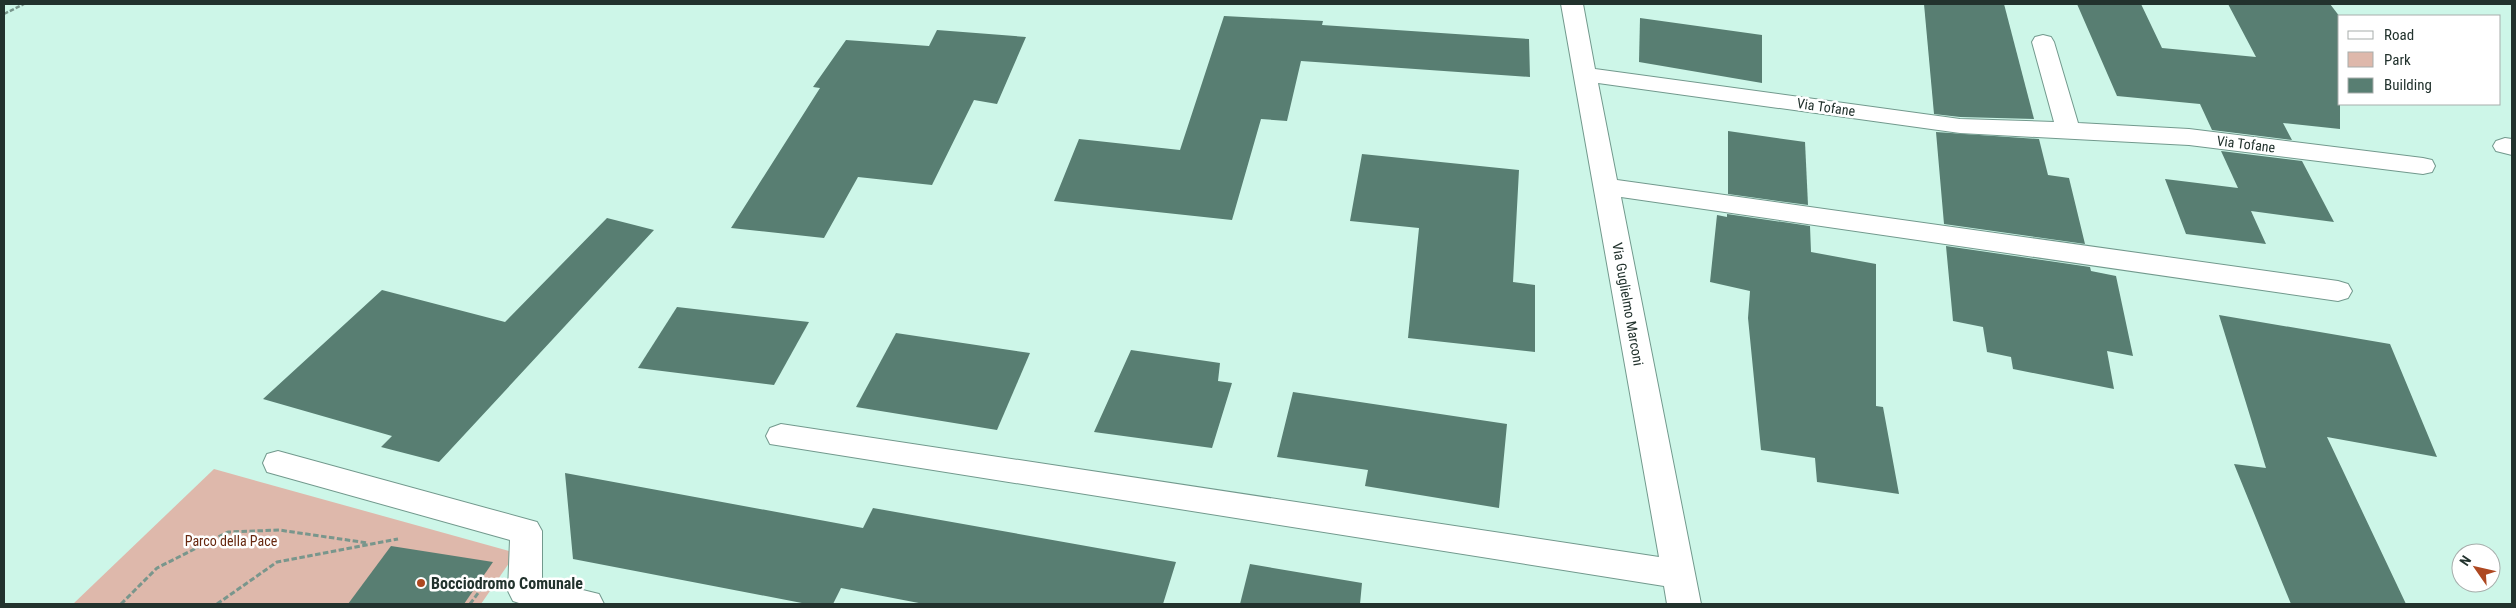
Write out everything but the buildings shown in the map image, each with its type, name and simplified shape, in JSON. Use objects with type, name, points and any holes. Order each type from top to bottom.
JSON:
[{"type":"street","name":"Via Guglielmo Marconi","points":[[1572,4],[1684,604]]},
{"type":"street","points":[[2043,42],[2068,130]]},
{"type":"street","name":"Via Tofane","points":[[1585,74],[1960,126],[2189,137],[2423,166]]},
{"type":"street","points":[[1606,187],[2338,291]]},
{"type":"street","points":[[781,436],[1678,574]]},
{"type":"street","points":[[278,464],[526,531],[525,591],[587,604]]},
{"type":"path","points":[[4,14],[24,4]]},
{"type":"path","points":[[121,604],[157,568],[228,532],[279,530],[370,543]]},
{"type":"path","points":[[217,604],[277,562],[396,538],[406,540]]},
{"type":"path","points":[[470,604],[481,588]]},
{"type":"green space","name":"Parco della Pace","points":[[214,469],[516,553],[481,604],[73,604]]},
{"type":"place","name":"Bocciodromo Comunale","points":[[421,583]]}]
